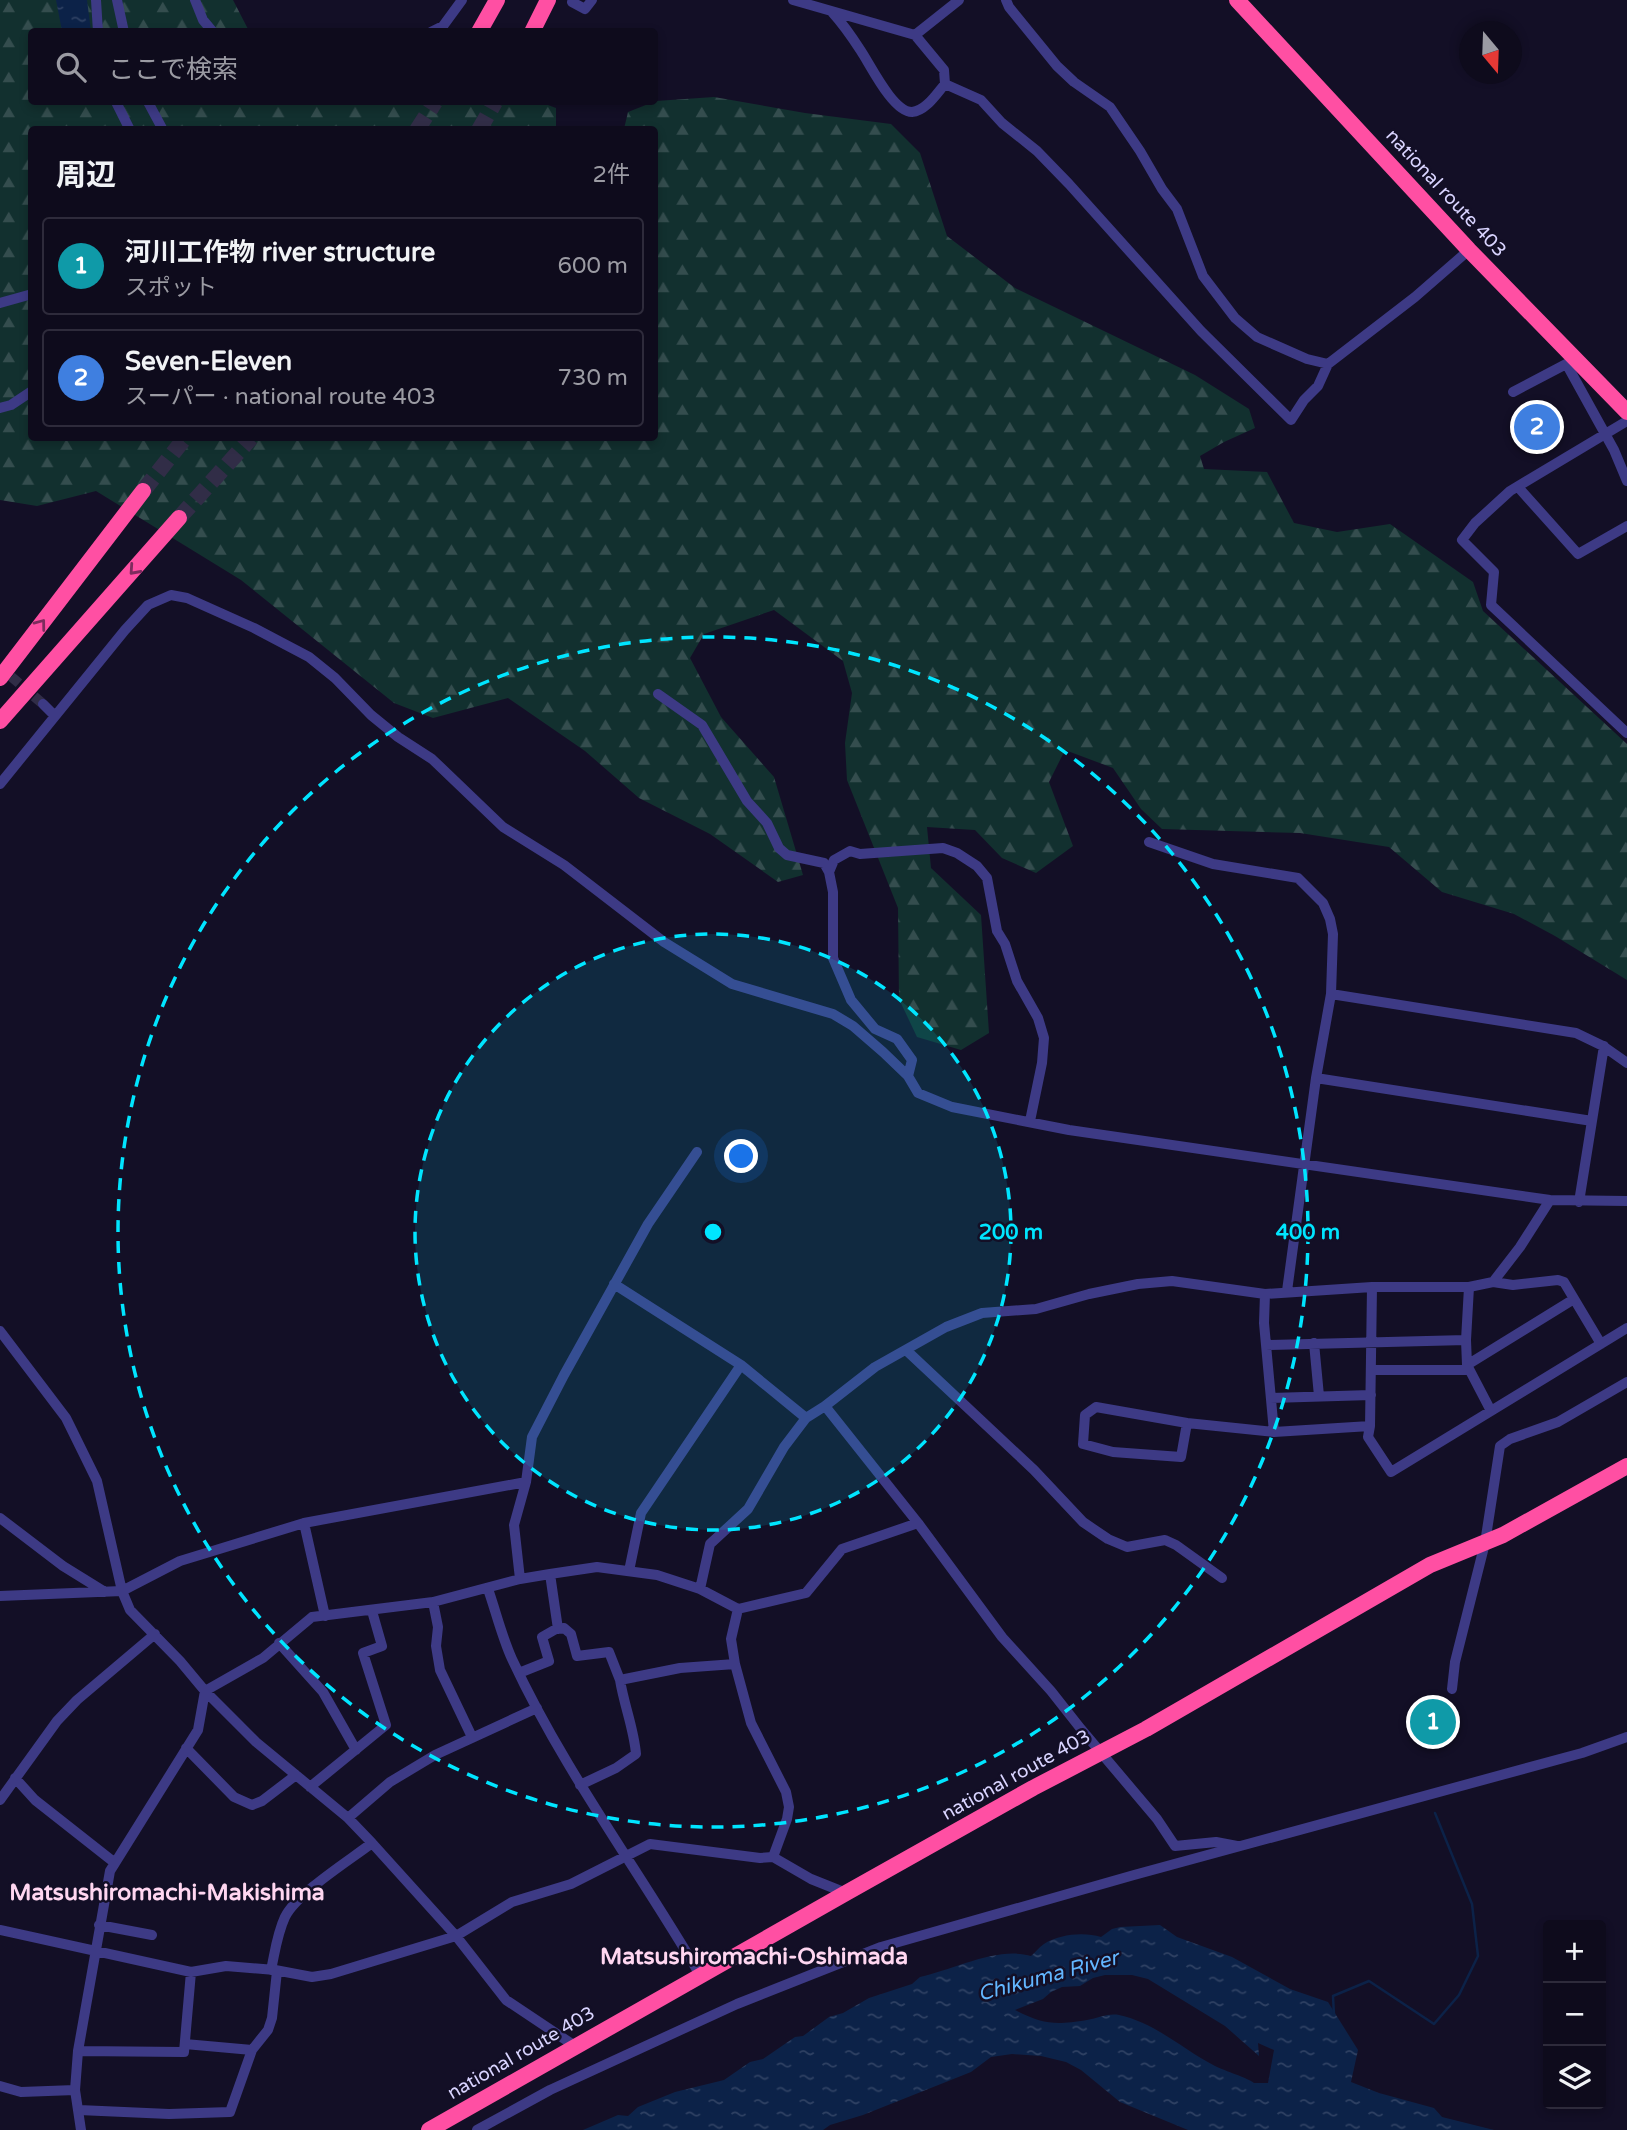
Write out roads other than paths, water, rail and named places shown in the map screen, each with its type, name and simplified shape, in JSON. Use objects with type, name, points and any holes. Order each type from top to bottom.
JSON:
[{"type":"highway","points":[[481,28],[497,0]]},
{"type":"highway","points":[[534,28],[548,0]]},
{"type":"highway","name":"national route 403","points":[[1237,0],[1571,361],[1627,412]]},
{"type":"highway","points":[[0,678],[143,491]]},
{"type":"highway","points":[[0,721],[179,518]]},
{"type":"highway","name":"national route 403","points":[[429,2130],[1430,1565],[1485,1543],[1627,1466]]},
{"type":"street","points":[[96,0],[98,28]]},
{"type":"street","points":[[117,0],[123,28]]},
{"type":"street","points":[[195,0],[203,20],[210,28]]},
{"type":"street","points":[[439,28],[462,0]]},
{"type":"street","points":[[572,2],[585,9],[592,0]]},
{"type":"street","points":[[793,0],[915,35],[944,69],[944,84],[922,109],[909,112],[902,109],[875,76],[832,12]]},
{"type":"street","points":[[915,35],[959,0]]},
{"type":"street","points":[[1006,0],[1057,66],[1074,82],[1110,107],[1177,209],[1203,276],[1235,318],[1257,337],[1307,359],[1328,364]]},
{"type":"street","points":[[944,84],[981,100],[1002,123],[1037,151],[1201,331],[1291,420],[1304,400],[1318,386],[1328,364],[1415,297],[1469,250]]},
{"type":"street","points":[[118,105],[128,126]]},
{"type":"street","points":[[150,105],[161,126]]},
{"type":"street","points":[[0,303],[28,295]]},
{"type":"street","points":[[1513,393],[1571,361],[1627,481]]},
{"type":"street","points":[[0,408],[12,405],[28,394]]},
{"type":"street","points":[[1627,421],[1518,487],[1475,523],[1462,540],[1494,572],[1491,605],[1627,733]]},
{"type":"street","points":[[1518,487],[1577,554],[1627,526]]},
{"type":"street","points":[[0,784],[148,605],[171,595],[187,597],[309,657],[335,678],[371,715],[432,759],[503,827],[564,865],[664,942],[732,984],[833,1014],[853,1026],[908,1076],[918,1093],[952,1107],[1069,1130],[1550,1200],[1627,1201]]},
{"type":"street","points":[[658,694],[702,725],[747,802],[766,823],[779,848],[787,855],[824,863],[829,872],[833,892],[833,958],[851,1000],[875,1029],[897,1039],[912,1060],[908,1076]]},
{"type":"street","points":[[43,704],[55,716]]},
{"type":"street","points":[[1149,842],[1213,864],[1298,878],[1323,903],[1330,919],[1333,934],[1331,994],[1316,1078],[1287,1291]]},
{"type":"street","points":[[829,872],[834,860],[849,851],[860,854],[943,849],[957,853],[977,866],[987,878],[997,931],[1005,944],[1017,981],[1038,1018],[1044,1038],[1042,1063],[1030,1121]]},
{"type":"street","points":[[1331,994],[1576,1033],[1604,1046],[1627,1063]]},
{"type":"street","points":[[1579,1202],[1604,1046]]},
{"type":"street","points":[[1316,1078],[1592,1121]]},
{"type":"street","points":[[520,1579],[514,1525],[526,1482],[532,1437],[648,1224],[697,1152]]},
{"type":"street","points":[[1493,1282],[1520,1247],[1550,1200]]},
{"type":"street","points":[[699,1589],[710,1544],[748,1509],[784,1447],[806,1418],[875,1367],[946,1327],[982,1313],[1036,1309],[1089,1294],[1138,1284],[1172,1281],[1265,1294],[1372,1287],[1469,1287],[1493,1282],[1513,1285],[1558,1280],[1564,1282],[1601,1344]]},
{"type":"street","points":[[614,1284],[741,1365],[806,1418]]},
{"type":"street","points":[[1372,1287],[1373,1341],[1368,1437],[1391,1472],[1627,1328]]},
{"type":"street","points":[[1469,1287],[1466,1340],[1468,1368],[1491,1411]]},
{"type":"street","points":[[1265,1294],[1266,1345],[1274,1432]]},
{"type":"street","points":[[1372,1370],[1468,1368],[1574,1299]]},
{"type":"street","points":[[0,1331],[66,1418],[97,1482],[122,1591],[130,1610],[256,1742],[348,1818],[456,1936],[506,2000],[575,2046]]},
{"type":"street","points":[[1266,1345],[1466,1340]]},
{"type":"street","points":[[1314,1343],[1319,1396]]},
{"type":"street","points":[[906,1350],[1083,1521],[1108,1539],[1127,1547],[1165,1540],[1222,1578]]},
{"type":"street","points":[[629,1571],[641,1513],[741,1365]]},
{"type":"street","points":[[1452,1689],[1455,1662],[1485,1543],[1500,1446],[1558,1422],[1627,1382]]},
{"type":"street","points":[[1271,1398],[1371,1395]]},
{"type":"street","points":[[825,1406],[918,1523],[1002,1637],[1051,1691],[1157,1819],[1175,1846],[1216,1842],[1240,1846]]},
{"type":"street","points":[[1187,1423],[1181,1457],[1113,1452],[1083,1444],[1085,1415],[1096,1407],[1187,1423],[1274,1432],[1370,1426]]},
{"type":"street","points":[[0,1597],[122,1591],[180,1561],[304,1523],[526,1482]]},
{"type":"street","points":[[0,1518],[63,1566],[105,1592]]},
{"type":"street","points":[[304,1523],[325,1616]]},
{"type":"street","points":[[205,1691],[263,1658],[312,1617],[433,1602],[520,1579],[597,1567],[657,1575],[699,1589],[738,1609],[806,1593],[842,1549],[918,1523]]},
{"type":"street","points":[[550,1574],[558,1629]]},
{"type":"street","points":[[488,1589],[511,1657],[537,1708],[580,1785],[658,1904],[700,1975]]},
{"type":"street","points":[[433,1602],[438,1627],[436,1646],[440,1670],[472,1737]]},
{"type":"street","points":[[738,1609],[732,1639],[735,1664],[751,1723],[786,1792],[789,1807],[773,1857]]},
{"type":"street","points":[[310,1787],[386,1725],[363,1653],[382,1646],[372,1611]]},
{"type":"street","points":[[519,1673],[549,1661],[542,1637],[558,1629],[564,1628],[572,1634],[577,1656],[609,1652],[620,1680],[635,1739],[636,1754],[616,1768],[580,1785]]},
{"type":"street","points":[[0,1800],[57,1721],[77,1700],[155,1634]]},
{"type":"street","points":[[279,1643],[323,1692],[356,1750]]},
{"type":"street","points":[[620,1680],[680,1668],[735,1664]]},
{"type":"street","points":[[81,2130],[75,2090],[78,2051],[110,1871],[198,1730],[205,1691]]},
{"type":"street","points":[[348,1818],[390,1782],[435,1755],[537,1708]]},
{"type":"street","points":[[477,2130],[550,2090],[725,2009],[881,1947],[1569,1756],[1627,1737]]},
{"type":"street","points":[[186,1748],[234,1797],[252,1805],[262,1801],[296,1775]]},
{"type":"street","points":[[15,1778],[35,1800],[115,1863]]},
{"type":"street","points":[[79,2110],[169,2115],[230,2112],[251,2050],[268,2031],[272,2018],[277,1941],[286,1915],[300,1898],[372,1843]]},
{"type":"street","points":[[0,1930],[191,1972],[226,1966],[274,1970],[312,1977],[456,1936],[512,1902],[571,1884],[650,1844],[760,1858],[773,1857],[811,1879],[846,1893]]},
{"type":"street","points":[[99,1925],[152,1936]]},
{"type":"street","points":[[78,2051],[184,2052],[191,1972]]},
{"type":"street","points":[[186,2044],[251,2050]]},
{"type":"street","points":[[0,2086],[21,2092],[75,2090]]},
{"type":"water","points":[[56,0],[87,0],[91,28],[61,28]]},
{"type":"water","name":"Chikuma River","points":[[1160,1925],[1177,1937],[1232,1957],[1290,1989],[1328,2002],[1358,2050],[1351,2082],[1379,2093],[1434,2108],[1442,2117],[1494,2130],[1188,2130],[1120,2102],[1081,2070],[1066,2062],[1041,2056],[1012,2054],[991,2057],[971,2072],[863,2115],[830,2125],[823,2130],[583,2130],[618,2115],[628,2116],[638,2107],[675,2092],[724,2080],[750,2062],[763,2059],[795,2037],[803,2036],[829,2017],[843,2013],[869,1998],[912,1984],[920,1977],[990,1956],[1031,1956],[1042,1945],[1057,1938],[1080,1934],[1101,1937],[1120,1927]],"holes":[[[1105,1975],[1132,1975],[1148,1979],[1225,2026],[1259,2056],[1258,2043],[1274,2050],[1268,2083],[1254,2083],[1215,2066],[1157,2030],[1119,2015],[1058,2023],[1034,2019],[1015,2010],[1043,1999],[1062,1987],[1080,1986]]]},
{"type":"waterway","points":[[1334,2015],[1333,1996],[1369,1981],[1434,2024],[1459,1995],[1478,1956],[1472,1904],[1435,1813]]},
{"type":"tunnel","points":[[420,126],[433,105]]},
{"type":"tunnel","points":[[481,126],[493,105]]},
{"type":"tunnel","points":[[143,491],[183,441]]},
{"type":"tunnel","points":[[179,518],[248,441]]},
{"type":"tunnel","points":[[0,667],[43,704]]},
{"type":"place","name":"Seven-Eleven","points":[[1537,427]]},
{"type":"place","name":"河川工作物 river structure","points":[[1433,1722]]},
{"type":"district","name":"Matsushiromachi-Makishima","points":[[167,1893]]},
{"type":"district","name":"Matsushiromachi-Oshimada","points":[[754,1957]]}]
